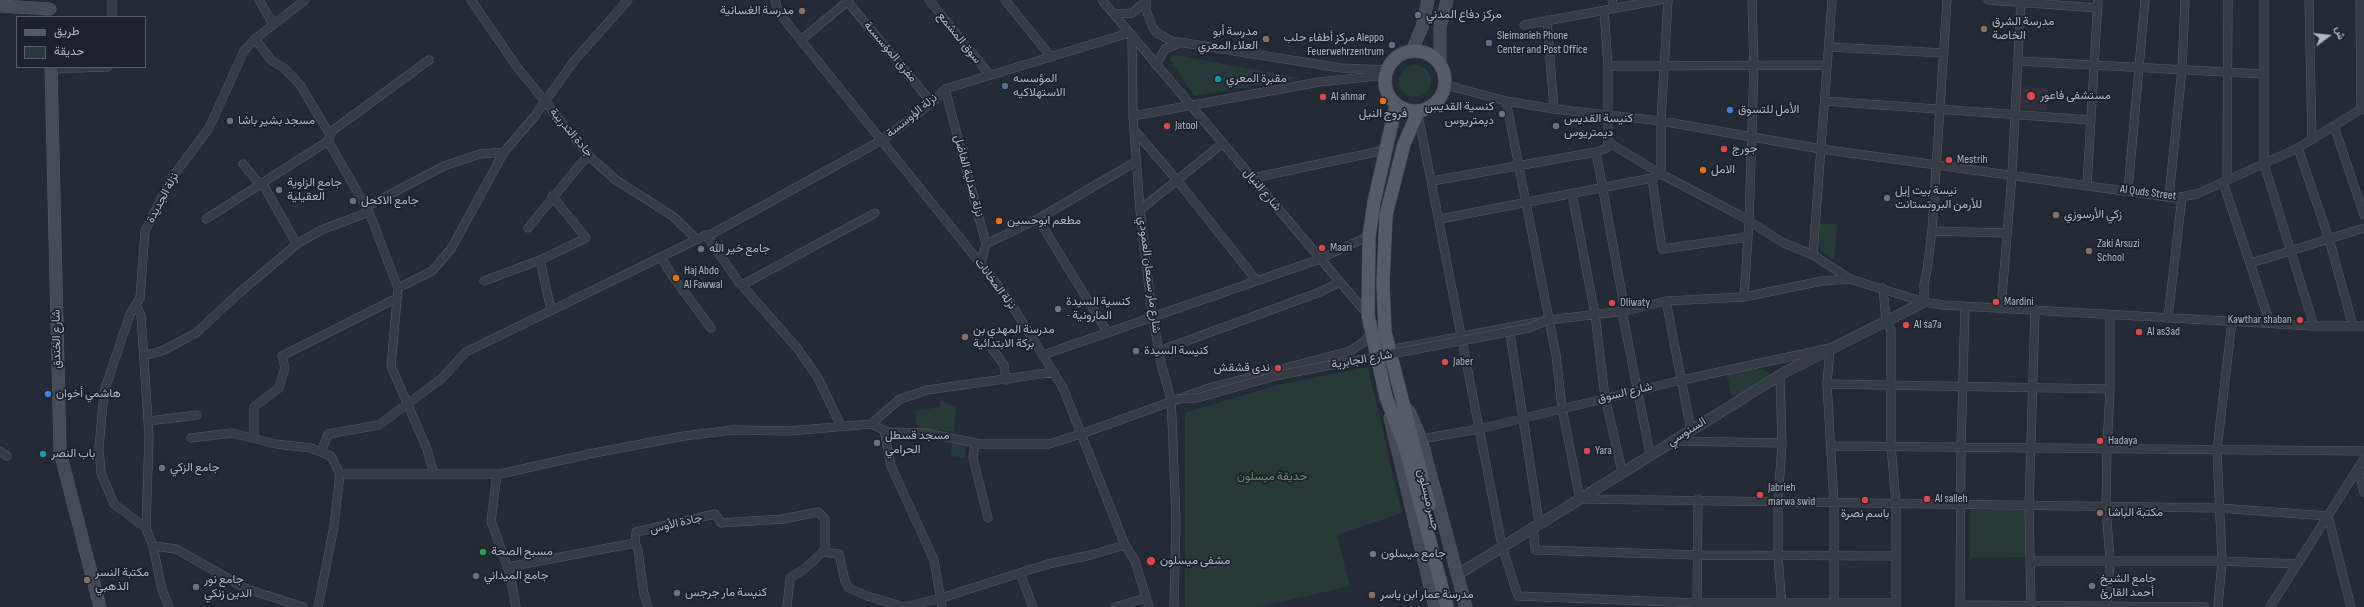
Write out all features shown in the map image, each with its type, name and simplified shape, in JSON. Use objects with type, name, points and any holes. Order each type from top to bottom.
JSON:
[{"type":"main road","points":[[1412,51],[1422,27],[1428,0]]},
{"type":"main road","points":[[1440,63],[1440,27],[1447,0]]},
{"type":"main road","points":[[0,6],[50,9]]},
{"type":"main road","points":[[1412,51],[1422,52],[1432,56],[1440,63],[1445,73],[1446,85],[1444,93],[1434,106],[1418,112],[1406,110],[1396,105],[1387,92],[1387,72],[1400,55],[1412,51]]},
{"type":"main road","name":"شارع الخندق","points":[[51,68],[60,452],[100,607]]},
{"type":"main road","name":"جسر ميسلون","points":[[1396,105],[1374,202],[1369,236],[1368,316],[1370,333],[1386,397],[1406,450],[1447,607]]},
{"type":"main road","name":"جسر ميسلون","points":[[1418,112],[1404,144],[1386,215],[1383,284],[1385,332],[1399,393],[1456,607]]},
{"type":"main road","points":[[1399,393],[1421,439],[1466,607]]},
{"type":"main road","points":[[1386,397],[1403,477],[1435,607]]},
{"type":"street","points":[[112,0],[112,16]]},
{"type":"street","points":[[259,0],[273,24]]},
{"type":"street","name":"نزلة الجديدة","points":[[146,528],[114,504],[101,473],[99,459],[104,392],[130,314],[140,298],[145,231],[171,179],[209,128],[244,51],[273,24],[305,0]]},
{"type":"street","name":"جادة التدريبة","points":[[471,0],[517,67],[588,155],[616,180],[674,217],[696,239]]},
{"type":"street","points":[[398,288],[432,271],[451,249],[504,152],[545,102],[574,61],[628,0]]},
{"type":"street","name":"نزلة المخانات","points":[[775,0],[779,13],[1005,294],[1054,372],[1063,388],[1125,545],[1134,561],[1149,607]]},
{"type":"street","name":"سوق المشمع","points":[[929,0],[990,76]]},
{"type":"street","points":[[1005,0],[1051,56]]},
{"type":"street","name":"شارع النيال","points":[[1102,0],[1368,316]]},
{"type":"street","points":[[1114,14],[1132,13],[1146,0]]},
{"type":"street","points":[[1146,0],[1148,18],[1157,33],[1168,40],[1341,68],[1387,72]]},
{"type":"street","points":[[1524,24],[1604,10],[1613,4],[1660,0]]},
{"type":"street","points":[[1661,174],[1661,121],[1668,0]]},
{"type":"street","points":[[1744,297],[1749,222],[1750,136],[1754,66],[1752,0]]},
{"type":"street","points":[[1813,255],[1832,0]]},
{"type":"street","points":[[1924,302],[1924,284],[1928,270],[1932,231],[1947,0]]},
{"type":"street","points":[[1988,0],[2098,4],[2087,185]]},
{"type":"street","points":[[2128,191],[2145,0]]},
{"type":"street","points":[[2169,197],[2182,69],[2185,0]]},
{"type":"street","points":[[2228,0],[2225,181],[2270,324]]},
{"type":"street","points":[[2264,0],[2264,164],[2314,326]]},
{"type":"street","points":[[2309,0],[2312,140]]},
{"type":"street","points":[[2360,0],[2362,108]]},
{"type":"street","points":[[801,40],[848,1]]},
{"type":"street","name":"مفرق المؤسسىة","points":[[848,1],[932,103]]},
{"type":"street","points":[[2001,309],[2012,174],[2020,2]]},
{"type":"street","points":[[1432,181],[1596,152],[1607,148],[1609,115],[1608,66],[1604,10]]},
{"type":"street","points":[[1547,20],[1554,109]]},
{"type":"street","name":"نزلة الؤوسسة","points":[[321,452],[328,434],[379,425],[441,379],[466,352],[696,239],[708,235],[882,140],[932,103],[945,89],[1051,56],[1131,35]]},
{"type":"street","name":"شارع مار سمعان العمودي","points":[[1131,35],[1135,162],[1140,210],[1153,317],[1159,351],[1173,400],[1176,486],[1174,607]]},
{"type":"street","points":[[256,39],[272,60],[285,69],[300,84],[368,210],[398,288],[391,366],[427,449],[434,474]]},
{"type":"street","points":[[1156,64],[1165,49],[1181,43]]},
{"type":"street","points":[[1829,48],[1944,53]]},
{"type":"street","points":[[206,219],[329,138],[332,131],[429,60]]},
{"type":"street","points":[[2017,61],[2263,74]]},
{"type":"street","points":[[1608,66],[1827,65]]},
{"type":"street","points":[[1133,116],[1190,104],[1387,72]]},
{"type":"street","name":"Al Quds Street","points":[[1446,85],[1506,101],[1554,109],[1661,121],[1821,149],[2012,174],[2169,197],[2182,197],[2197,194],[2264,164],[2312,140],[2362,108]]},
{"type":"street","name":"نزلة صدلية الفاضل","points":[[945,89],[986,244],[981,263]]},
{"type":"street","points":[[1506,101],[1556,355],[1562,408],[1580,499],[2030,507],[2219,508],[2328,516]]},
{"type":"street","points":[[1825,101],[2091,120]]},
{"type":"street","points":[[1418,112],[1440,219],[1502,546],[1518,596],[1697,605],[1896,605],[1896,504],[1891,446],[1891,330],[1886,321],[1883,288]]},
{"type":"street","points":[[2334,126],[2364,215]]},
{"type":"street","points":[[1134,130],[1177,180],[1257,281]]},
{"type":"street","points":[[1608,142],[1661,174],[1784,243],[1813,255],[1850,279],[1883,288],[1924,302],[1965,307],[2270,324],[2364,326]]},
{"type":"street","points":[[1140,210],[1222,143]]},
{"type":"street","points":[[2298,148],[2329,239],[2353,326]]},
{"type":"street","points":[[1253,178],[1385,150]]},
{"type":"street","points":[[144,356],[164,350],[196,333],[239,293],[297,244],[321,230],[368,210],[444,166],[480,154],[504,152]]},
{"type":"street","points":[[1596,152],[1623,311],[1650,454]]},
{"type":"street","points":[[528,228],[552,196],[588,155]]},
{"type":"street","points":[[986,244],[1038,219],[1135,162]]},
{"type":"street","points":[[243,164],[257,181],[262,183],[297,244]]},
{"type":"street","points":[[1440,219],[1652,178],[1661,174]]},
{"type":"street","points":[[1652,178],[1662,250],[1748,237]]},
{"type":"street","points":[[1572,194],[1595,314],[1605,397],[1622,471]]},
{"type":"street","points":[[484,281],[540,260],[586,238],[552,196]]},
{"type":"street","points":[[2168,318],[2182,197]]},
{"type":"street","points":[[742,285],[875,213]]},
{"type":"street","points":[[1038,219],[1108,333]]},
{"type":"street","points":[[2251,263],[2364,228]]},
{"type":"street","points":[[1932,231],[2007,233]]},
{"type":"street","points":[[708,235],[742,285],[798,349],[818,378],[841,426]]},
{"type":"street","points":[[1043,355],[1320,259],[1369,236]]},
{"type":"street","points":[[661,256],[671,274],[711,328]]},
{"type":"street","points":[[540,260],[551,310]]},
{"type":"street","points":[[1389,350],[1548,320],[1623,311],[1666,301],[1744,297],[1822,281],[1850,279]]},
{"type":"street","points":[[1159,351],[1320,292],[1340,282]]},
{"type":"street","points":[[254,438],[254,407],[279,388],[285,368],[282,356],[397,298]]},
{"type":"street","points":[[1666,301],[1691,430]]},
{"type":"street","name":"السنوسي","points":[[1457,575],[1536,524],[1580,499],[1622,471],[1780,376],[1830,348],[1924,302]]},
{"type":"street","points":[[136,306],[142,315],[148,421],[146,528],[153,546],[162,590],[169,607]]},
{"type":"street","points":[[1965,307],[1961,447],[1960,606],[2204,607]]},
{"type":"street","points":[[2031,606],[2030,507],[2031,448],[2035,387],[2035,311]]},
{"type":"street","points":[[2108,607],[2110,560],[2106,508],[2110,389],[2110,315]]},
{"type":"street","name":"شارع الجابرية","points":[[1173,400],[1197,398],[1279,375],[1529,328],[1548,320]]},
{"type":"street","points":[[2218,607],[2222,561],[2217,450],[2232,321]]},
{"type":"street","points":[[1509,327],[1523,417],[1536,524],[1535,550],[1698,555],[1896,556]]},
{"type":"street","points":[[340,474],[497,474],[684,436],[733,430],[789,431],[871,424],[884,430],[926,432],[975,443],[1049,444],[1082,434],[1173,400],[1244,378],[1350,351],[1364,342],[1370,333]]},
{"type":"street","points":[[1830,348],[1827,384],[1834,503],[1834,605]]},
{"type":"street","name":"شارع السوق","points":[[1421,439],[1479,429],[1605,397],[1830,348]]},
{"type":"street","points":[[993,350],[1004,365],[1006,380]]},
{"type":"street","points":[[871,424],[900,398],[927,390],[1054,372]]},
{"type":"street","points":[[1780,376],[1782,443],[1778,502],[1778,556],[1782,605]]},
{"type":"street","points":[[1827,384],[2110,389]]},
{"type":"street","points":[[148,421],[196,415]]},
{"type":"street","points":[[884,430],[891,466],[934,560],[942,607]]},
{"type":"street","points":[[191,438],[232,433],[321,452],[331,456],[340,474],[334,526],[318,607]]},
{"type":"street","points":[[1674,441],[1782,443]]},
{"type":"street","points":[[975,443],[973,458],[988,518]]},
{"type":"street","points":[[1831,446],[2364,451]]},
{"type":"street","points":[[2270,607],[2364,459]]},
{"type":"street","points":[[2358,469],[2364,492]]},
{"type":"street","points":[[497,474],[491,521],[508,567],[516,607]]},
{"type":"street","points":[[1697,605],[1698,500]]},
{"type":"street","name":"جادة الأوس","points":[[635,544],[636,532],[715,514],[721,523],[783,519],[818,512],[825,519],[825,550],[822,552]]},
{"type":"street","points":[[2328,516],[2351,607]]},
{"type":"street","points":[[508,567],[635,544],[638,550],[644,594],[648,607]]},
{"type":"street","points":[[787,607],[790,578],[803,570],[822,552],[839,554],[845,581],[849,588],[867,596],[904,607],[941,598],[1020,573],[1125,545]]},
{"type":"street","points":[[153,546],[176,549],[247,589],[303,607]]},
{"type":"street","points":[[2030,561],[2222,561],[2297,564]]},
{"type":"street","points":[[1020,573],[1033,607]]},
{"type":"street","points":[[1115,607],[1146,598]]},
{"type":"shaded area","points":[[2018,87],[2048,88],[2047,111],[2017,109]]},
{"type":"green space","points":[[1174,55],[1301,78],[1194,96],[1169,58]]},
{"type":"green space","points":[[1412,65],[1418,65],[1428,72],[1431,81],[1430,87],[1424,94],[1418,97],[1412,97],[1402,90],[1399,84],[1399,78],[1406,68]]},
{"type":"green space","points":[[1820,224],[1837,224],[1834,260],[1819,249]]},
{"type":"green space","name":"حديقة ميسلون","points":[[1368,367],[1402,513],[1337,535],[1350,586],[1260,607],[1185,607],[1185,413],[1276,385]]},
{"type":"green space","points":[[1757,368],[1769,372],[1770,378],[1737,397],[1731,395],[1727,374]]},
{"type":"green space","points":[[940,400],[956,407],[954,432],[917,428],[915,411],[940,407]]},
{"type":"green space","points":[[952,442],[966,446],[965,458],[951,456]]},
{"type":"green space","points":[[1970,510],[2027,510],[2027,557],[1970,558]]},
{"type":"place","name":"مدرسة الغسانية","points":[[802,11]]},
{"type":"place","name":"مركز دفاع المدني","points":[[1418,15]]},
{"type":"place","name":"مدرسة الشرق الخاصة","points":[[1984,29]]},
{"type":"place","name":"مدرسة أبو العلاء المعري","points":[[1266,39]]},
{"type":"place","name":"Sleimanieh Phone Center and Post Office","points":[[1489,43]]},
{"type":"place","name":"مركز أطفاء حلب Aleppo Feuerwehrzentrum","points":[[1392,45]]},
{"type":"place","name":"مقبرة المعري","points":[[1218,79]]},
{"type":"place","name":"المؤسسه الاستهلاكيه","points":[[1005,86]]},
{"type":"place","name":"مستشفى فاعور","points":[[2031,96]]},
{"type":"place","name":"Al ahmar","points":[[1323,97]]},
{"type":"place","name":"فروج النيل","points":[[1383,101]]},
{"type":"place","name":"الأمل للتسوق","points":[[1730,110]]},
{"type":"place","name":"كنسية القديس ديمتريوس","points":[[1502,114]]},
{"type":"place","name":"مسجد بشير باشا","points":[[230,121]]},
{"type":"place","name":"Jatool","points":[[1167,126]]},
{"type":"place","name":"كنيسة القديس ديمتريوس","points":[[1556,126]]},
{"type":"place","name":"جورج","points":[[1724,149]]},
{"type":"place","name":"Mestrih","points":[[1949,160]]},
{"type":"place","name":"الامل","points":[[1703,170]]},
{"type":"place","name":"جامع الزاوية العقيلية","points":[[279,190]]},
{"type":"place","name":"نيسة بيت إيل للأرمن البروتستانت","points":[[1887,198]]},
{"type":"place","name":"جامع الاكحل","points":[[353,201]]},
{"type":"place","name":"زكي الأرسوزي","points":[[2056,215]]},
{"type":"place","name":"مطعم ابوحسين","points":[[999,221]]},
{"type":"place","name":"Maari","points":[[1322,248]]},
{"type":"place","name":"جامع خير الله","points":[[701,249]]},
{"type":"place","name":"Zaki Arsuzi School","points":[[2089,251]]},
{"type":"place","name":"Haj Abdo Al Fawwal","points":[[676,278]]},
{"type":"place","name":"Mardini","points":[[1996,302]]},
{"type":"place","name":"Dliwaty","points":[[1612,303]]},
{"type":"place","name":"كنسية السيدة - المارونية","points":[[1058,309]]},
{"type":"place","name":"Kawthar shaban","points":[[2300,320]]},
{"type":"place","name":"Al sa7a","points":[[1906,325]]},
{"type":"place","name":"Al as3ad","points":[[2139,332]]},
{"type":"place","name":"مدرسة المهدي بن بركة الابتدائية","points":[[965,337]]},
{"type":"place","name":"كنيسة السيدة","points":[[1136,351]]},
{"type":"place","name":"Jaber","points":[[1445,362]]},
{"type":"place","name":"ندى قشقش","points":[[1278,368]]},
{"type":"place","name":"هاشمي أخوان","points":[[48,394]]},
{"type":"place","name":"Hadaya","points":[[2100,441]]},
{"type":"place","name":"مسجد قسطل الحرامي","points":[[877,443]]},
{"type":"place","name":"Yara","points":[[1587,451]]},
{"type":"place","name":"باب النصر","points":[[43,454]]},
{"type":"place","name":"جامع الزكي","points":[[162,468]]},
{"type":"place","name":"Jabrieh marwa swid","points":[[1760,495]]},
{"type":"place","name":"Al salleh","points":[[1927,499]]},
{"type":"place","name":"باسم نصرة","points":[[1865,500]]},
{"type":"place","name":"مكتبة الباشا","points":[[2100,513]]},
{"type":"place","name":"مسبح الصحة","points":[[483,552]]},
{"type":"place","name":"جامع ميسلون","points":[[1373,554]]},
{"type":"place","name":"مشفى ميسلون","points":[[1151,561]]},
{"type":"place","name":"جامع الميداني","points":[[476,576]]},
{"type":"place","name":"مكتبة النسر الذهبي","points":[[87,580]]},
{"type":"place","name":"جامع الشيخ أحمد القارئ","points":[[2092,586]]},
{"type":"place","name":"جامع نور الدين زنكي","points":[[196,587]]},
{"type":"place","name":"كنيسة مار جرجس","points":[[677,593]]},
{"type":"place","name":"مدرسة عمار ابن ياسر","points":[[1372,595]]}]
